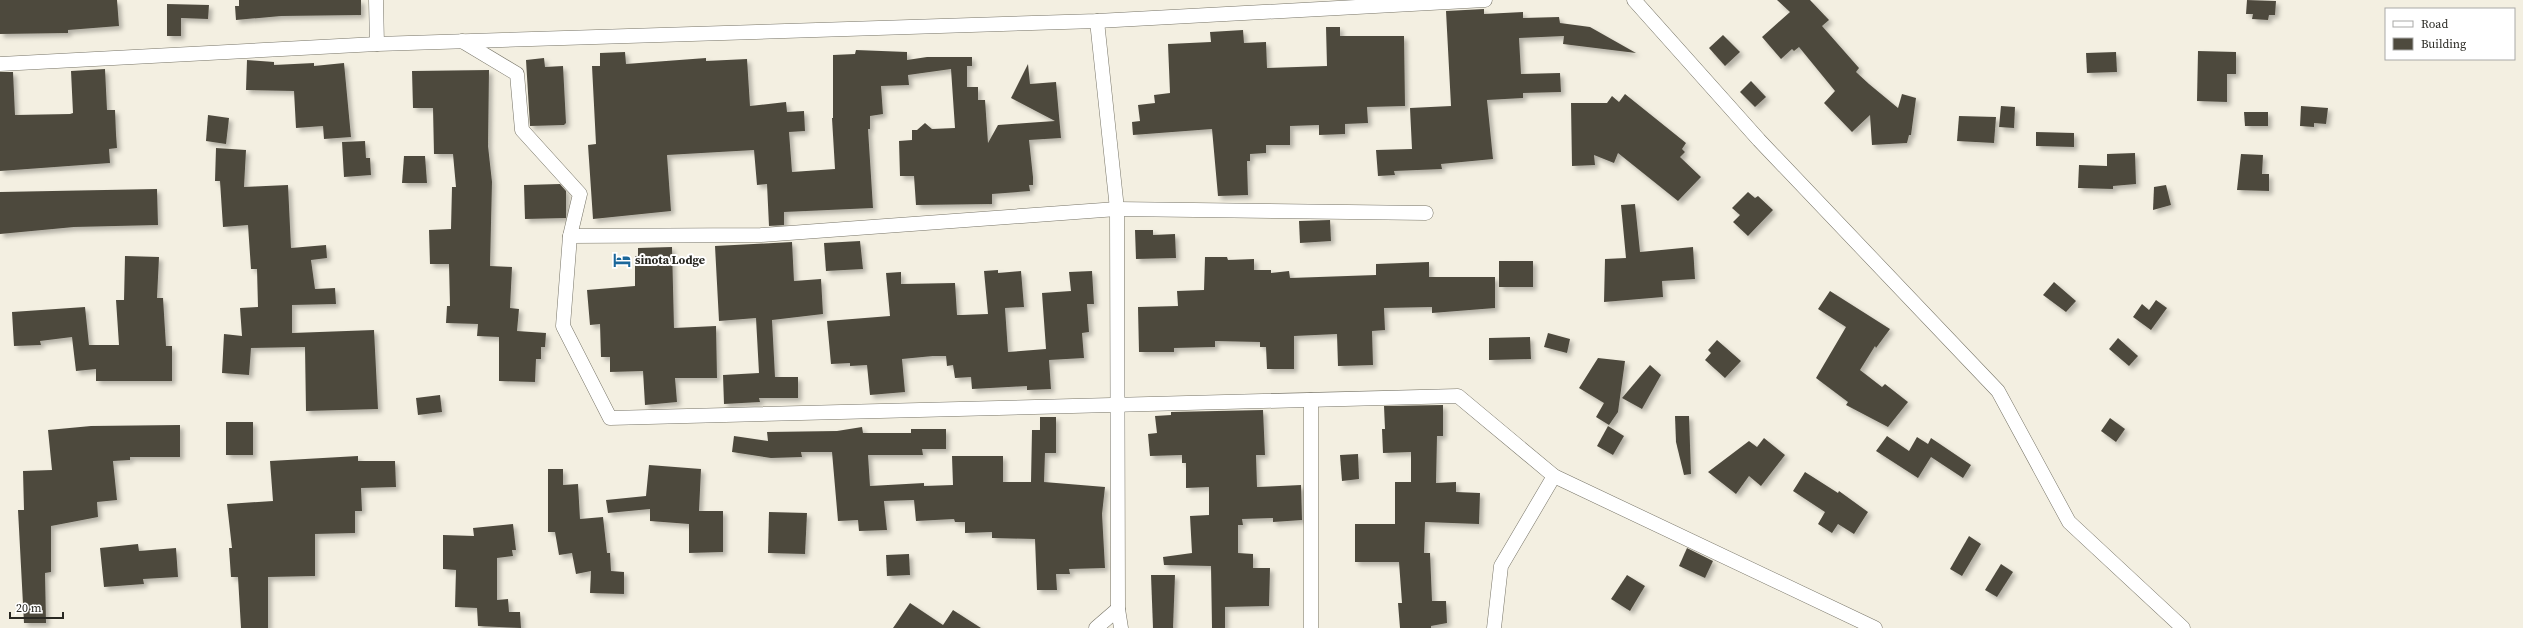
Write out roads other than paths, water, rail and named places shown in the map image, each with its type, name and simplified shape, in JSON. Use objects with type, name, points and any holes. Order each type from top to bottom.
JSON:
[{"type":"street","points":[[376,0],[377,44]]},
{"type":"street","points":[[0,64],[377,44],[1097,21],[1477,1]]},
{"type":"street","points":[[1637,1],[1759,140],[1998,391],[2069,522],[2183,628]]},
{"type":"street","points":[[1097,21],[1117,209],[1119,405],[1118,609],[1121,628]]},
{"type":"street","points":[[462,42],[517,74],[522,130],[580,194],[570,236],[563,326],[610,418],[1458,396],[1554,476],[1875,628]]},
{"type":"street","points":[[570,236],[760,235],[1117,209],[1426,213]]},
{"type":"street","points":[[1310,400],[1311,628]]},
{"type":"street","points":[[1494,628],[1501,566],[1554,476]]},
{"type":"street","points":[[1096,628],[1118,609]]},
{"type":"place","name":"sinota Lodge","points":[[622,260]]}]
